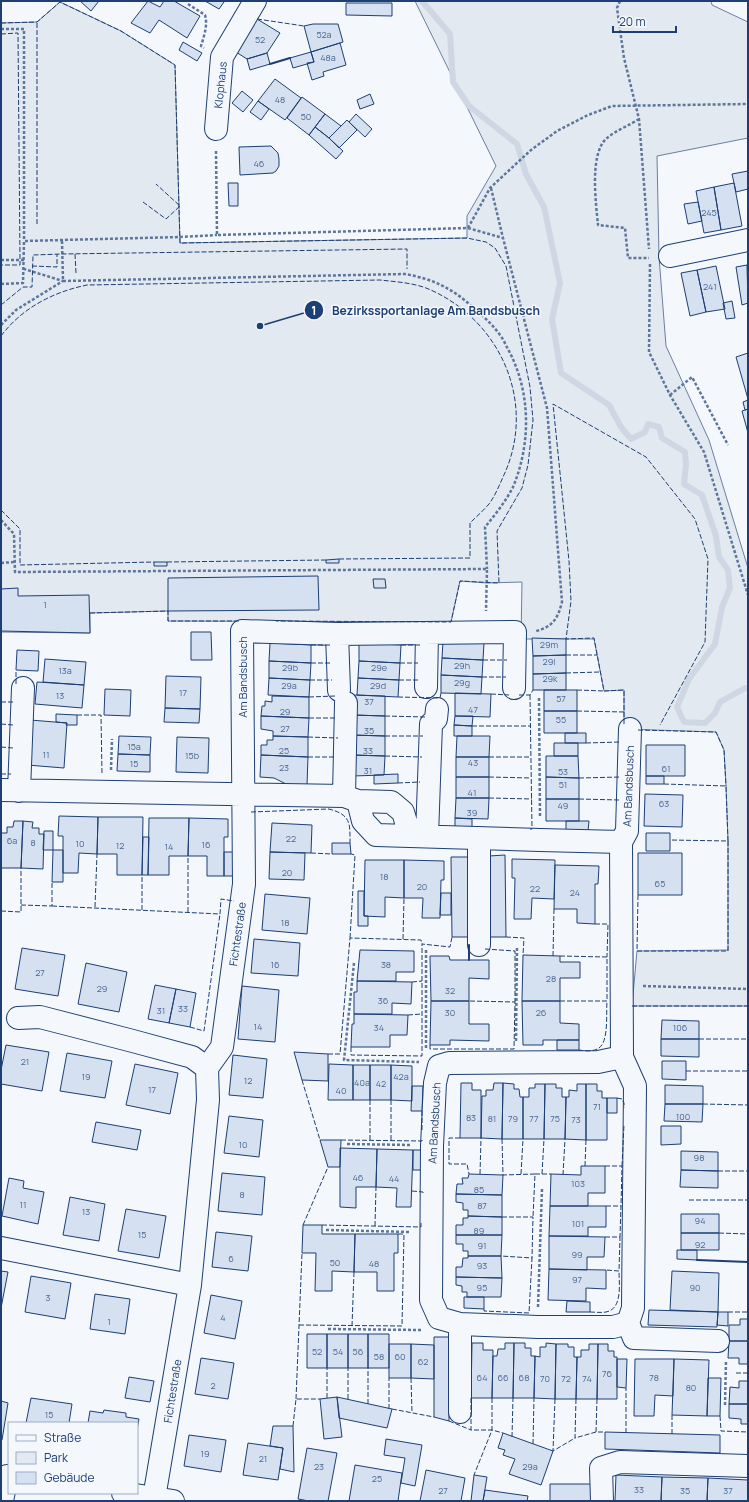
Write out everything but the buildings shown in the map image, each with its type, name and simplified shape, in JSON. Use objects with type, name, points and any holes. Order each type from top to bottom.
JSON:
[{"type":"street","name":"Klophaus","points":[[216,129],[222,57],[255,1]]},
{"type":"street","points":[[670,256],[748,240]]},
{"type":"street","name":"Am Bandsbusch","points":[[243,794],[242,632],[337,634],[515,632]]},
{"type":"street","points":[[514,688],[515,632]]},
{"type":"street","points":[[426,687],[427,633]]},
{"type":"street","name":"Am Bandsbusch","points":[[337,634],[351,798],[363,821],[376,835],[621,842]]},
{"type":"street","points":[[23,688],[10,791],[243,794],[351,798],[391,802],[404,812],[418,836]]},
{"type":"street","points":[[418,836],[431,724],[436,719],[437,709]]},
{"type":"street","name":"Am Bandsbusch","points":[[628,1324],[633,1308],[635,1086],[622,1057],[621,842],[627,831],[630,729]]},
{"type":"street","name":"Fichtestraße","points":[[164,1499],[190,1285],[208,1100],[207,1068],[222,1047],[244,884],[243,794]]},
{"type":"street","points":[[479,838],[479,945]]},
{"type":"street","points":[[18,1018],[40,1017],[129,1040],[192,1057],[207,1068]]},
{"type":"street","name":"Am Bandsbusch","points":[[439,1318],[431,1300],[431,1233],[432,1146],[435,1083],[439,1066],[449,1063],[516,1061],[598,1062],[622,1057]]},
{"type":"street","points":[[1,1248],[190,1285]]},
{"type":"street","points":[[439,1318],[460,1324],[538,1327],[613,1327],[628,1324],[634,1338],[718,1341]]},
{"type":"street","points":[[460,1324],[460,1412]]},
{"type":"street","points":[[602,1501],[601,1468],[620,1462],[748,1466]]},
{"type":"street","points":[[2,1501],[6,1475]]},
{"type":"street","points":[[130,1494],[164,1499]]},
{"type":"path","points":[[620,1],[617,8],[624,58],[637,105],[639,119],[649,250]]},
{"type":"path","points":[[188,4],[205,15],[207,20],[205,35],[201,46],[222,57]]},
{"type":"path","points":[[1,29],[24,29],[23,283],[1,284]]},
{"type":"path","points":[[468,228],[490,188],[531,150],[558,131],[588,115],[612,106],[748,104]]},
{"type":"path","points":[[639,119],[606,138],[597,154],[595,182],[598,225],[625,228],[628,258],[650,258],[649,352],[670,395],[704,452],[748,593]]},
{"type":"path","points":[[216,129],[217,235]]},
{"type":"path","points":[[490,188],[547,408],[562,602],[558,616],[549,626],[538,631],[515,632]]},
{"type":"path","points":[[24,241],[468,228],[503,238]]},
{"type":"path","points":[[62,240],[63,281]]},
{"type":"path","points":[[1,260],[24,260]]},
{"type":"path","points":[[24,269],[63,281],[405,274],[418,276],[443,285],[451,290],[480,314],[501,336],[513,360],[525,396],[526,428],[524,449],[519,468],[512,488],[495,515],[485,527],[487,569],[485,633]]},
{"type":"path","points":[[1,326],[16,310],[63,281]]},
{"type":"path","points":[[670,395],[692,377],[728,445]]},
{"type":"path","points":[[1,520],[14,534],[15,572],[487,569]]},
{"type":"path","points":[[1,563],[14,562]]},
{"type":"path","points":[[539,698],[540,840]]},
{"type":"path","points":[[111,770],[112,739]]},
{"type":"path","points":[[516,1061],[517,947]]},
{"type":"path","points":[[426,950],[426,1050],[439,1066]]},
{"type":"path","points":[[354,964],[344,1060],[416,1061],[439,1066]]},
{"type":"path","points":[[622,985],[748,989]]},
{"type":"path","points":[[347,1144],[432,1146]]},
{"type":"path","points":[[538,1327],[542,1189]]},
{"type":"path","points":[[326,1230],[431,1233]]},
{"type":"path","points":[[328,1329],[422,1330],[439,1318]]},
{"type":"path","points":[[718,1341],[726,1359],[724,1405]]},
{"type":"green space","points":[[415,1],[711,1],[712,5],[748,22],[748,138],[657,156],[659,257],[666,346],[709,440],[748,568],[748,1006],[632,1006],[637,951],[728,950],[728,841],[724,750],[716,732],[624,729],[624,690],[604,691],[594,639],[521,639],[522,582],[487,583],[460,581],[451,622],[168,621],[168,611],[90,613],[90,633],[1,632],[1,23],[37,22],[60,2],[121,31],[175,65],[180,243],[467,238],[467,216],[496,166]]},
{"type":"waterway","points":[[422,1],[450,34],[453,82],[469,106],[517,144],[526,174],[544,207],[560,283],[552,319],[561,373],[609,405],[621,427],[631,439],[645,432],[648,424],[659,427],[662,438],[685,452],[686,465],[684,484],[702,495],[716,536],[719,557],[728,570],[730,588],[722,607],[715,644],[689,679],[677,707],[684,722],[705,723],[715,713],[720,702],[745,688],[748,689]]},
{"type":"fence","points":[[1,23],[37,22],[60,2],[121,31],[175,65],[180,243],[467,238],[486,242],[495,248],[506,266],[530,387],[533,420],[528,465],[522,488],[497,531],[499,583],[460,581],[451,622],[276,621]]},
{"type":"fence","points":[[257,19],[304,26]]},
{"type":"fence","points":[[37,22],[37,224]]},
{"type":"fence","points":[[1,34],[18,33],[20,260],[20,265],[1,265]]},
{"type":"fence","points":[[143,202],[166,219],[180,206],[156,184]]},
{"type":"fence","points":[[1,305],[23,287],[32,287],[33,255],[407,249],[407,269]]},
{"type":"fence","points":[[32,266],[57,267],[57,254]]},
{"type":"fence","points":[[75,254],[76,273]]},
{"type":"fence","points":[[1,336],[9,326],[28,309],[62,292],[87,285],[380,280],[407,283],[427,288],[458,306],[478,324],[495,346],[507,370],[514,396],[516,423],[513,450],[503,477],[489,504],[470,523],[470,558],[339,559]]},
{"type":"fence","points":[[624,724],[624,690],[604,691],[594,638],[566,639],[571,601],[569,561],[553,404],[646,457],[695,519],[708,559],[705,642],[660,725]]},
{"type":"fence","points":[[1,510],[20,529],[20,565],[154,562]]},
{"type":"fence","points":[[167,562],[326,560]]},
{"type":"fence","points":[[90,613],[168,611],[168,621],[240,621]]},
{"type":"fence","points":[[311,645],[330,645]]},
{"type":"fence","points":[[401,645],[420,645]]},
{"type":"fence","points":[[566,655],[597,655]]},
{"type":"fence","points":[[483,660],[507,660]]},
{"type":"fence","points":[[311,663],[331,663]]},
{"type":"fence","points":[[400,663],[418,663]]},
{"type":"fence","points":[[16,670],[16,684]]},
{"type":"fence","points":[[566,673],[600,672]]},
{"type":"fence","points":[[482,677],[506,677]]},
{"type":"fence","points":[[310,680],[332,680]]},
{"type":"fence","points":[[399,680],[418,680]]},
{"type":"fence","points":[[519,695],[530,695],[533,690]]},
{"type":"fence","points":[[577,690],[604,691]]},
{"type":"fence","points":[[398,697],[440,698],[441,693]]},
{"type":"fence","points":[[491,694],[509,695]]},
{"type":"fence","points":[[530,695],[532,829],[530,829]]},
{"type":"fence","points":[[309,697],[335,696]]},
{"type":"fence","points":[[1,702],[15,702]]},
{"type":"fence","points":[[577,711],[624,712]]},
{"type":"fence","points":[[77,715],[101,715],[102,774]]},
{"type":"fence","points":[[385,716],[425,717]]},
{"type":"fence","points":[[309,718],[337,718]]},
{"type":"fence","points":[[1,724],[13,725]]},
{"type":"fence","points":[[472,726],[530,726]]},
{"type":"fence","points":[[638,730],[716,732],[724,750],[726,786]]},
{"type":"fence","points":[[385,736],[423,736]]},
{"type":"fence","points":[[308,737],[338,738]]},
{"type":"fence","points":[[586,743],[620,742]]},
{"type":"fence","points":[[1,747],[13,748]]},
{"type":"fence","points":[[385,756],[422,757]]},
{"type":"fence","points":[[308,757],[336,757]]},
{"type":"fence","points":[[489,757],[531,757]]},
{"type":"fence","points":[[1,774],[11,774]]},
{"type":"fence","points":[[489,777],[531,778]]},
{"type":"fence","points":[[579,778],[621,777]]},
{"type":"fence","points":[[398,783],[420,782]]},
{"type":"fence","points":[[664,784],[726,786],[728,841]]},
{"type":"fence","points":[[489,798],[532,799]]},
{"type":"fence","points":[[579,799],[619,800]]},
{"type":"fence","points":[[251,812],[329,809],[336,811],[342,814],[348,821],[350,843]]},
{"type":"fence","points":[[638,895],[637,951],[728,951],[728,841],[670,840]]},
{"type":"fence","points":[[311,853],[332,854]]},
{"type":"fence","points":[[95,907],[97,854]]},
{"type":"fence","points":[[350,938],[355,855],[351,854]]},
{"type":"fence","points":[[188,856],[188,912]]},
{"type":"fence","points":[[1,911],[21,912],[21,868]]},
{"type":"fence","points":[[142,875],[142,910]]},
{"type":"fence","points":[[21,905],[52,906],[52,882]]},
{"type":"fence","points":[[403,939],[404,898]]},
{"type":"fence","points":[[52,906],[220,914],[221,899],[234,901]]},
{"type":"fence","points":[[553,956],[554,909]]},
{"type":"fence","points":[[190,1027],[204,1031],[220,914]]},
{"type":"fence","points":[[595,924],[608,924],[607,957]]},
{"type":"fence","points":[[351,1047],[351,1055],[422,1056],[422,944],[450,947],[452,937]]},
{"type":"fence","points":[[506,937],[524,938],[523,955]]},
{"type":"fence","points":[[328,1054],[340,1054],[350,938],[421,940],[422,944]]},
{"type":"fence","points":[[485,949],[515,951],[515,1002]]},
{"type":"fence","points":[[560,956],[607,957],[607,1001]]},
{"type":"fence","points":[[412,982],[422,981]]},
{"type":"fence","points":[[430,1045],[430,1049],[514,1049],[515,1002],[469,1001]]},
{"type":"fence","points":[[560,1001],[607,1001],[606,1033],[602,1044],[599,1048],[594,1050],[579,1050]]},
{"type":"fence","points":[[632,1006],[748,1006]]},
{"type":"fence","points":[[408,1015],[422,1014]]},
{"type":"fence","points":[[699,1039],[748,1039]]},
{"type":"fence","points":[[686,1071],[748,1071]]},
{"type":"fence","points":[[302,1080],[320,1140]]},
{"type":"fence","points":[[617,1098],[622,1099],[624,1108]]},
{"type":"fence","points":[[370,1100],[370,1140]]},
{"type":"fence","points":[[391,1100],[391,1140]]},
{"type":"fence","points":[[703,1104],[748,1105]]},
{"type":"fence","points":[[422,1111],[422,1132]]},
{"type":"fence","points":[[622,1166],[624,1124]]},
{"type":"fence","points":[[341,1140],[422,1141],[422,1138]]},
{"type":"fence","points":[[460,1138],[449,1138],[449,1164],[467,1164],[469,1174]]},
{"type":"fence","points":[[480,1174],[481,1138]]},
{"type":"fence","points":[[502,1139],[503,1175],[535,1174],[533,1217]]},
{"type":"fence","points":[[521,1174],[523,1139]]},
{"type":"fence","points":[[542,1174],[544,1139]]},
{"type":"fence","points":[[563,1175],[565,1139]]},
{"type":"fence","points":[[585,1166],[586,1140]]},
{"type":"fence","points":[[605,1166],[622,1166],[621,1206]]},
{"type":"fence","points":[[303,1225],[328,1167]]},
{"type":"fence","points":[[718,1171],[748,1171]]},
{"type":"fence","points":[[535,1174],[551,1174]]},
{"type":"fence","points":[[375,1226],[376,1187]]},
{"type":"fence","points":[[412,1191],[423,1193]]},
{"type":"fence","points":[[689,1200],[748,1200]]},
{"type":"fence","points":[[606,1206],[621,1206],[620,1237]]},
{"type":"fence","points":[[502,1217],[533,1217],[532,1258]]},
{"type":"fence","points":[[322,1225],[421,1227],[421,1223]]},
{"type":"fence","points":[[719,1233],[748,1234]]},
{"type":"fence","points":[[299,1325],[402,1326],[404,1234],[398,1234]]},
{"type":"fence","points":[[605,1237],[620,1237],[619,1271]]},
{"type":"fence","points":[[296,1399],[302,1253]]},
{"type":"fence","points":[[484,1309],[484,1311],[529,1313],[532,1258],[501,1256]]},
{"type":"fence","points":[[590,1312],[606,1312],[611,1310],[618,1301],[619,1271],[606,1270]]},
{"type":"fence","points":[[352,1326],[354,1272]]},
{"type":"fence","points":[[728,1312],[748,1312]]},
{"type":"fence","points":[[327,1368],[327,1398]]},
{"type":"fence","points":[[348,1368],[348,1399]]},
{"type":"fence","points":[[368,1368],[368,1404]]},
{"type":"fence","points":[[736,1373],[748,1373]]},
{"type":"fence","points":[[389,1378],[389,1409]]},
{"type":"fence","points":[[411,1378],[412,1413]]},
{"type":"fence","points":[[626,1388],[626,1433]]},
{"type":"fence","points":[[471,1398],[471,1430],[492,1430],[474,1475]]},
{"type":"fence","points":[[492,1398],[492,1430],[503,1433]]},
{"type":"fence","points":[[512,1437],[513,1398]]},
{"type":"fence","points":[[533,1444],[534,1398]]},
{"type":"fence","points":[[293,1426],[296,1399],[320,1399]]},
{"type":"fence","points":[[555,1399],[553,1451],[575,1438]]},
{"type":"fence","points":[[576,1399],[575,1438],[596,1432]]},
{"type":"fence","points":[[597,1399],[596,1432],[605,1432]]},
{"type":"fence","points":[[392,1409],[434,1417]]},
{"type":"fence","points":[[672,1415],[672,1434]]},
{"type":"fence","points":[[720,1416],[721,1431],[748,1432]]},
{"type":"fence","points":[[449,1421],[471,1430]]},
{"type":"wall","points":[[270,64],[290,58]]},
{"type":"wall","points":[[469,945],[469,960]]},
{"type":"wall","points":[[697,1260],[748,1262]]},
{"type":"place","name":"Bezirkssportanlage Am Bandsbusch","points":[[260,326]]}]
